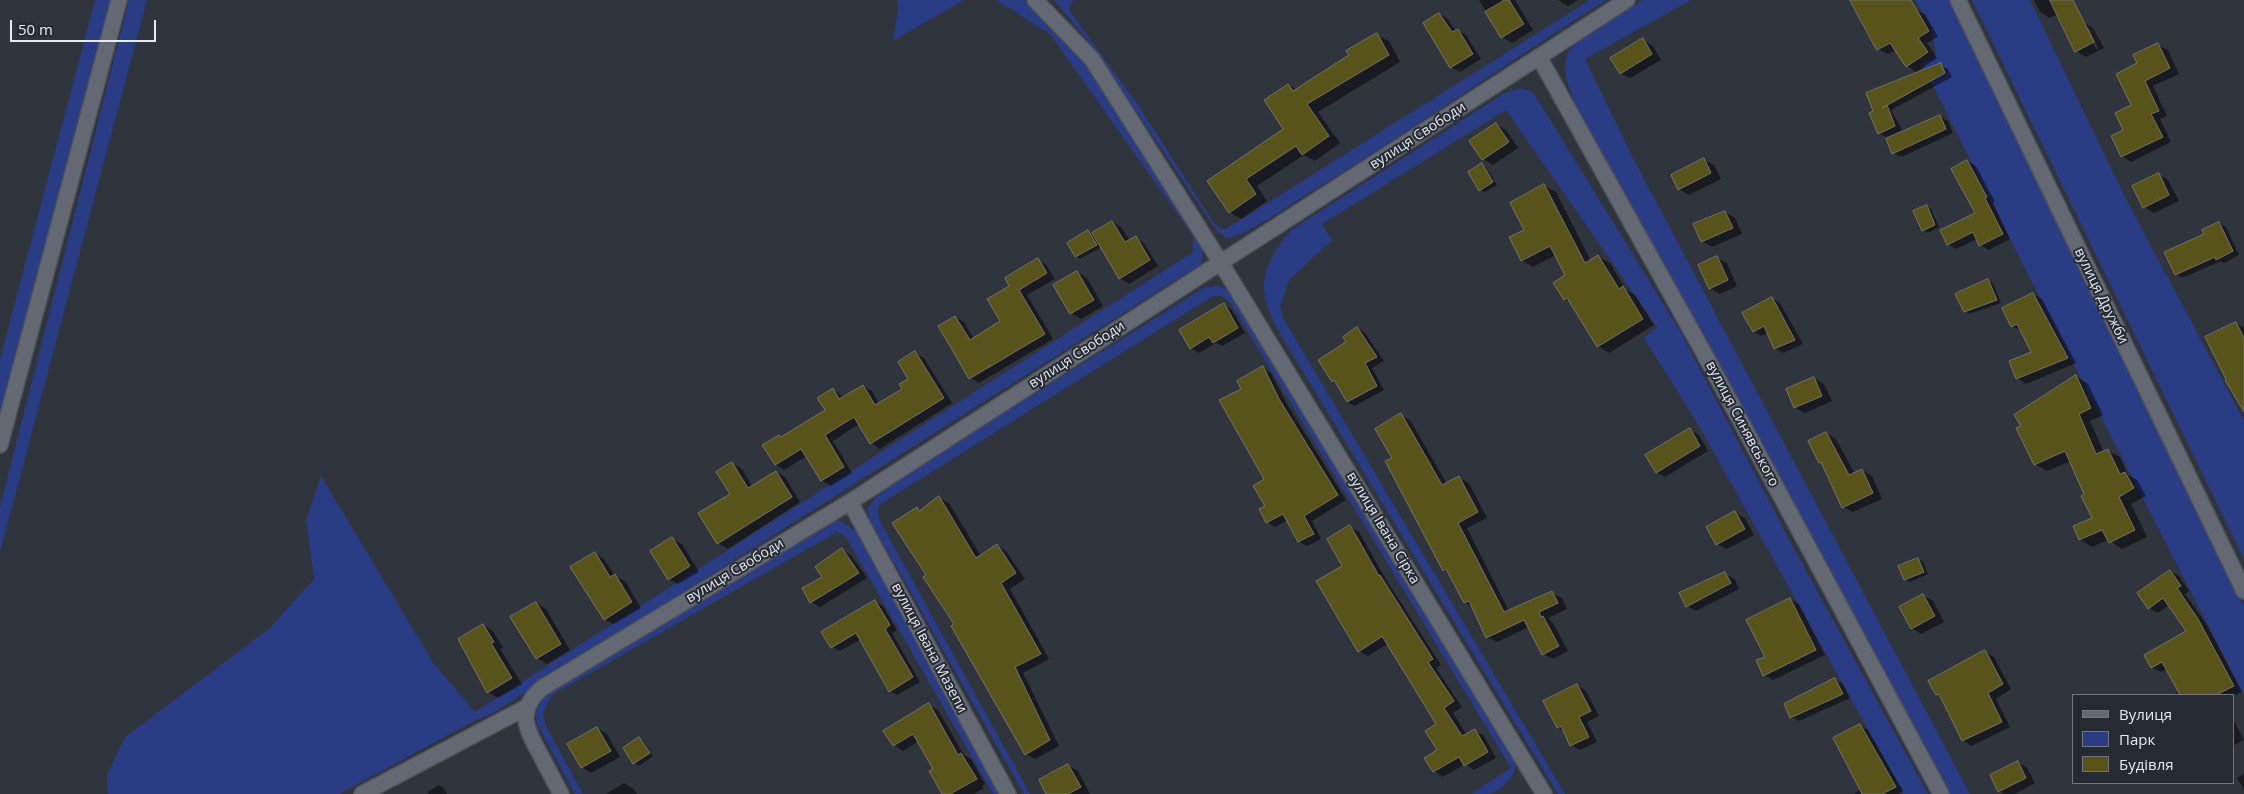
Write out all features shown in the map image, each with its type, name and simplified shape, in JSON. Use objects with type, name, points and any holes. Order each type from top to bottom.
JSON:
[{"type":"street","points":[[0,446],[119,0]]},
{"type":"street","name":"вулиця Івана Сірка","points":[[1035,0],[1092,59],[1221,262],[1544,794]]},
{"type":"street","name":"вулиця Свободи","points":[[527,707],[534,695],[542,688],[850,502],[1627,0]]},
{"type":"street","name":"вулиця Дружби","points":[[1958,0],[2244,591]]},
{"type":"street","name":"вулиця Синявського","points":[[1540,57],[1705,355],[1941,794]]},
{"type":"street","name":"вулиця Івана Мазепи","points":[[850,502],[1008,794]]},
{"type":"street","points":[[362,794],[527,707]]},
{"type":"street","points":[[527,707],[526,728],[561,794]]},
{"type":"green space","points":[[95,0],[115,0],[0,432],[0,359]]},
{"type":"green space","points":[[129,0],[147,0],[0,552],[0,507]]},
{"type":"green space","points":[[897,0],[964,0],[893,41],[898,10]]},
{"type":"green space","points":[[996,0],[1024,0],[1046,18],[1082,59],[1199,233],[1203,248],[1201,264],[493,713],[474,721],[339,794],[108,794],[107,775],[125,737],[270,628],[314,579],[306,521],[321,476],[434,664],[475,712],[1193,252],[1193,236],[1050,34]]},
{"type":"green space","points":[[1054,0],[1073,0],[1069,10],[1138,105],[1214,223],[1221,229],[1226,229],[1590,0],[1606,0],[1347,170],[1257,226],[1227,238],[1217,231],[1089,42]]},
{"type":"green space","points":[[1643,0],[1691,0],[1585,59],[1633,158],[1970,794],[1948,794],[1595,142],[1573,98],[1566,74],[1568,52],[1591,32]]},
{"type":"green space","points":[[1915,0],[1949,0],[2244,606],[2244,695],[1922,64],[1936,55],[1931,27]]},
{"type":"green space","points":[[1972,0],[2030,0],[2126,199],[2244,421],[2244,559]]},
{"type":"green space","points":[[1519,88],[1531,91],[1536,97],[1680,331],[1792,545],[1928,794],[1904,794],[1699,426],[1644,338],[1657,327],[1506,110],[1322,224],[1332,240],[1289,280],[1280,307],[1283,318],[1565,794],[1558,794],[1278,330],[1266,301],[1265,278],[1273,255],[1291,230],[1503,94]]},
{"type":"green space","points":[[1219,286],[1230,291],[1516,765],[1510,778],[1496,791],[1492,793],[1471,794],[1511,768],[1231,304],[1222,296],[1213,296],[879,505],[880,521],[1030,794],[1024,794],[869,518],[868,508],[875,498],[893,482],[1205,287]]},
{"type":"green space","points":[[833,521],[841,521],[858,533],[1001,794],[993,794],[846,537],[837,532],[552,695],[543,712],[546,726],[583,794],[575,794],[537,724],[537,709],[545,696],[553,689]]},
{"type":"building","points":[[1505,0],[1509,0],[1524,24],[1501,38],[1485,12]]},
{"type":"building","points":[[1850,0],[1911,0],[1929,31],[1918,38],[1928,52],[1906,67],[1890,43],[1877,50]]},
{"type":"building","points":[[2050,0],[2073,0],[2094,42],[2075,52]]},
{"type":"building","points":[[1439,13],[1452,32],[1458,29],[1473,54],[1450,68],[1423,23]]},
{"type":"building","points":[[1377,33],[1389,55],[1307,104],[1329,136],[1302,155],[1296,146],[1246,179],[1256,194],[1229,213],[1207,181],[1283,129],[1264,100],[1288,84],[1293,91],[1349,55],[1346,51]]},
{"type":"building","points":[[1643,38],[1652,54],[1620,74],[1610,58]]},
{"type":"building","points":[[2158,43],[2170,68],[2145,81],[2159,111],[2151,114],[2163,137],[2121,157],[2111,136],[2123,130],[2115,113],[2131,105],[2116,74],[2137,63],[2133,55]]},
{"type":"building","points":[[1941,63],[1945,73],[1887,105],[1895,126],[1878,134],[1869,113],[1873,111],[1866,93]]},
{"type":"building","points":[[1940,115],[1946,129],[1892,154],[1886,139]]},
{"type":"building","points":[[1496,123],[1509,142],[1482,160],[1469,141]]},
{"type":"building","points":[[1704,158],[1711,173],[1678,190],[1671,175]]},
{"type":"building","points":[[1967,160],[1987,197],[1985,198],[2003,234],[1979,246],[1973,232],[1947,245],[1940,230],[1975,213],[1951,169]]},
{"type":"building","points":[[1482,163],[1493,182],[1479,191],[1468,172]]},
{"type":"building","points":[[2159,173],[2169,195],[2143,208],[2132,186]]},
{"type":"building","points":[[1544,184],[1585,263],[1598,255],[1619,289],[1623,286],[1643,319],[1597,347],[1567,298],[1564,300],[1553,283],[1565,275],[1550,246],[1521,261],[1509,237],[1524,230],[1510,203]]},
{"type":"building","points":[[1927,205],[1935,225],[1922,231],[1913,211]]},
{"type":"building","points":[[1725,211],[1733,228],[1701,242],[1693,224]]},
{"type":"building","points":[[1112,221],[1125,242],[1136,236],[1150,260],[1119,279],[1092,233]]},
{"type":"building","points":[[2219,222],[2233,251],[2216,260],[2215,257],[2175,275],[2164,252],[2204,234],[2202,230]]},
{"type":"building","points":[[1088,230],[1097,245],[1075,257],[1067,243]]},
{"type":"building","points":[[1717,256],[1728,280],[1709,289],[1698,265]]},
{"type":"building","points":[[1038,258],[1047,273],[1019,290],[1045,334],[969,379],[938,326],[955,316],[970,340],[1000,321],[987,299],[1009,286],[1005,278]]},
{"type":"building","points":[[1077,271],[1094,300],[1070,314],[1053,285]]},
{"type":"building","points":[[1988,279],[1997,300],[1964,312],[1955,294]]},
{"type":"building","points":[[2033,293],[2068,358],[2016,379],[2009,361],[2031,352],[2017,324],[2011,327],[2002,308]]},
{"type":"building","points":[[1772,297],[1795,340],[1774,349],[1764,326],[1753,332],[1742,313]]},
{"type":"building","points":[[1224,303],[1238,328],[1213,343],[1209,337],[1190,349],[1179,330]]},
{"type":"building","points":[[2236,322],[2244,338],[2244,412],[2225,380],[2205,337]]},
{"type":"building","points":[[1357,327],[1377,357],[1365,363],[1377,386],[1347,402],[1334,380],[1332,382],[1318,360],[1346,342],[1343,337]]},
{"type":"building","points":[[915,351],[944,398],[870,444],[854,417],[825,435],[844,467],[821,481],[801,449],[775,465],[762,445],[779,435],[781,437],[825,410],[817,398],[833,388],[839,399],[863,385],[875,405],[902,389],[899,384],[908,379],[898,362]]},
{"type":"building","points":[[1263,366],[1279,399],[1338,495],[1304,516],[1314,534],[1298,542],[1283,514],[1266,523],[1259,509],[1265,506],[1253,486],[1264,479],[1219,400],[1241,389],[1237,381]]},
{"type":"building","points":[[2076,375],[2091,408],[2079,414],[2096,454],[2108,449],[2120,474],[2125,472],[2134,488],[2119,497],[2135,530],[2109,543],[2102,530],[2079,540],[2073,526],[2092,518],[2081,496],[2084,494],[2065,451],[2034,465],[2016,428],[2021,426],[2014,415]]},
{"type":"building","points":[[1814,377],[1822,396],[1794,408],[1786,389]]},
{"type":"building","points":[[1401,413],[1442,485],[1459,476],[1478,512],[1458,523],[1504,612],[1552,591],[1558,603],[1539,612],[1559,646],[1542,655],[1524,620],[1486,638],[1469,601],[1464,603],[1446,569],[1443,571],[1385,461],[1392,458],[1375,429]]},
{"type":"building","points":[[1690,428],[1700,446],[1656,473],[1645,455]]},
{"type":"building","points":[[1826,432],[1849,475],[1862,469],[1873,493],[1842,508],[1821,462],[1819,463],[1808,441]]},
{"type":"building","points":[[732,462],[748,488],[776,471],[792,497],[717,544],[698,513],[730,494],[716,472]]},
{"type":"building","points":[[939,496],[976,558],[997,544],[1016,573],[1001,583],[1041,654],[1015,667],[1050,740],[1025,755],[951,626],[954,624],[923,577],[926,575],[892,523],[917,507],[919,511]]},
{"type":"building","points":[[1735,511],[1745,529],[1716,545],[1706,527]]},
{"type":"building","points":[[1350,525],[1379,576],[1433,659],[1428,662],[1454,701],[1444,708],[1462,736],[1475,729],[1488,752],[1464,766],[1459,757],[1433,772],[1424,758],[1437,750],[1425,731],[1436,724],[1382,636],[1358,652],[1316,581],[1342,566],[1327,539]]},
{"type":"building","points":[[672,537],[690,566],[668,580],[650,551]]},
{"type":"building","points":[[842,548],[859,573],[810,603],[802,588],[822,577],[815,567]]},
{"type":"building","points":[[595,552],[610,577],[615,574],[632,602],[604,620],[570,567]]},
{"type":"building","points":[[1918,558],[1924,572],[1904,580],[1898,566]]},
{"type":"building","points":[[2170,570],[2181,586],[2177,588],[2198,619],[2234,686],[2218,694],[2179,694],[2162,662],[2151,668],[2144,655],[2186,631],[2163,598],[2148,609],[2137,593]]},
{"type":"building","points":[[1725,572],[1731,583],[1686,607],[1679,593]]},
{"type":"building","points":[[1923,594],[1935,616],[1911,629],[1899,607]]},
{"type":"building","points":[[1790,598],[1816,650],[1763,676],[1756,660],[1765,657],[1746,620]]},
{"type":"building","points":[[875,600],[890,625],[885,629],[913,677],[889,692],[856,633],[831,648],[821,632]]},
{"type":"building","points":[[536,602],[561,644],[536,659],[510,617]]},
{"type":"building","points":[[483,624],[494,642],[491,643],[512,678],[487,693],[458,639]]},
{"type":"building","points":[[1985,650],[2003,684],[1988,693],[2002,722],[1962,741],[1939,694],[1936,695],[1928,681]]},
{"type":"building","points":[[1835,678],[1843,694],[1790,718],[1784,704]]},
{"type":"building","points":[[1577,684],[1591,711],[1579,717],[1589,737],[1570,746],[1561,726],[1557,728],[1543,701]]},
{"type":"building","points":[[929,703],[958,755],[961,753],[977,779],[950,794],[942,794],[929,771],[933,769],[913,734],[893,746],[883,731]]},
{"type":"building","points":[[1860,724],[1896,787],[1882,794],[1862,794],[1833,738]]},
{"type":"building","points":[[597,727],[611,751],[581,768],[567,744]]},
{"type":"building","points":[[639,737],[650,753],[633,764],[623,748]]},
{"type":"building","points":[[2018,761],[2026,778],[1998,792],[1990,775]]},
{"type":"building","points":[[1068,764],[1081,787],[1068,794],[1046,794],[1039,780]]}]
